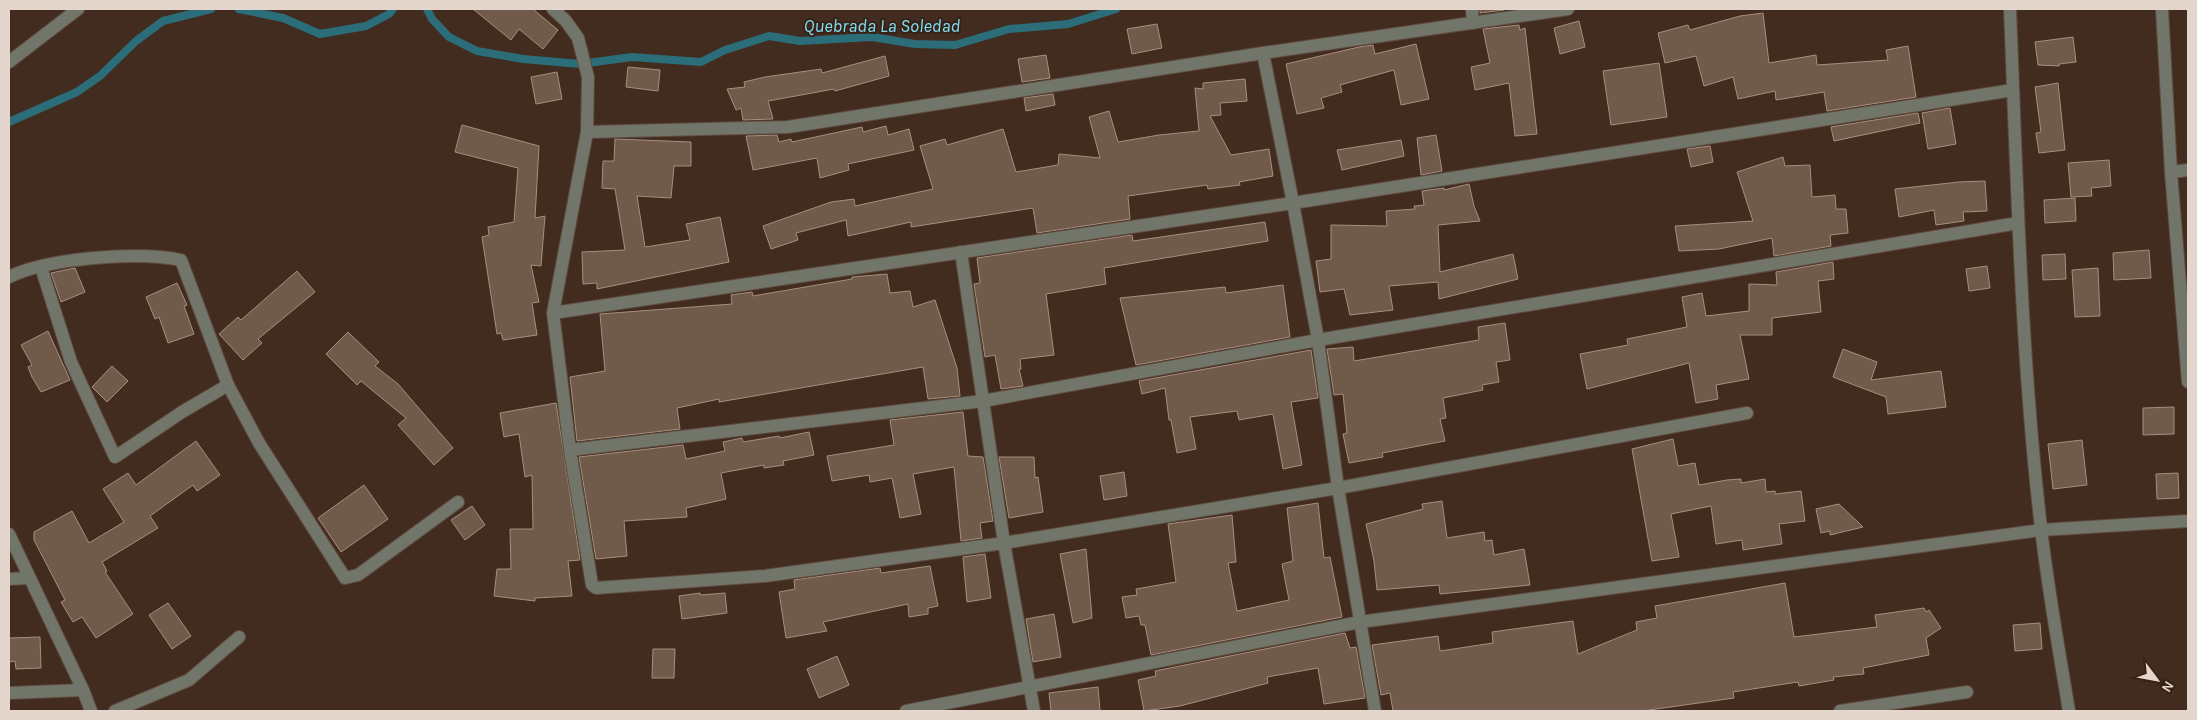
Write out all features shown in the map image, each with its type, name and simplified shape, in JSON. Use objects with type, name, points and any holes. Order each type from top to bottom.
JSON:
[{"type":"street","points":[[9,62],[78,9]]},
{"type":"street","points":[[553,9],[566,21],[578,38],[584,54],[588,77],[587,132],[553,313],[570,450],[592,585],[596,588],[765,576],[1004,543],[1338,488],[1747,413]]},
{"type":"street","points":[[1472,9],[1473,23]]},
{"type":"street","points":[[587,132],[788,127],[1263,53],[1568,9]]},
{"type":"street","points":[[2010,9],[2018,223],[2033,448],[2041,530],[2069,711]]},
{"type":"street","points":[[2162,9],[2171,172],[2188,382]]},
{"type":"street","points":[[1263,53],[1318,340],[1338,488],[1375,711]]},
{"type":"street","points":[[553,313],[1293,202],[2013,90]]},
{"type":"street","points":[[2171,172],[2188,170]]},
{"type":"street","points":[[570,450],[984,400],[1318,340],[2018,223]]},
{"type":"street","points":[[961,252],[1004,543],[1034,711]]},
{"type":"street","points":[[9,278],[40,267],[136,255],[160,255],[181,260],[228,385],[259,443],[345,578],[358,575],[458,502]]},
{"type":"street","points":[[40,267],[72,362],[115,457],[182,412],[228,385]]},
{"type":"street","points":[[906,711],[1360,622],[2041,530],[2188,521]]},
{"type":"street","points":[[9,534],[83,690],[91,711]]},
{"type":"street","points":[[9,579],[29,578]]},
{"type":"street","points":[[115,711],[189,680],[239,637]]},
{"type":"street","points":[[9,693],[83,690]]},
{"type":"street","points":[[1840,711],[1968,692]]},
{"type":"building","points":[[473,9],[535,9],[558,30],[543,49],[519,29],[511,40]]},
{"type":"building","points":[[1480,9],[1504,9],[1504,10],[1480,13]]},
{"type":"building","points":[[1763,13],[1769,63],[1816,55],[1817,65],[1888,60],[1886,50],[1908,46],[1916,97],[1827,111],[1824,92],[1776,100],[1775,91],[1738,99],[1733,77],[1704,86],[1696,56],[1665,63],[1658,33],[1688,25],[1690,30],[1740,16]]},
{"type":"building","points":[[1579,21],[1585,47],[1560,54],[1554,28]]},
{"type":"building","points":[[1157,24],[1162,48],[1132,54],[1127,29]]},
{"type":"building","points":[[1519,25],[1520,30],[1525,28],[1537,134],[1515,136],[1509,83],[1475,90],[1471,67],[1490,63],[1483,29]]},
{"type":"building","points":[[2073,37],[2076,62],[2059,64],[2059,66],[2038,65],[2035,42]]},
{"type":"building","points":[[1416,44],[1429,99],[1401,105],[1394,70],[1340,85],[1342,92],[1321,98],[1324,108],[1297,114],[1286,64],[1359,47],[1373,45],[1375,54]]},
{"type":"building","points":[[1046,55],[1050,78],[1022,82],[1018,59]]},
{"type":"building","points":[[885,56],[889,76],[835,91],[834,89],[768,101],[773,119],[743,120],[741,108],[736,110],[727,89],[745,87],[744,82],[765,77],[821,69],[822,73]]},
{"type":"building","points":[[1659,63],[1667,117],[1611,125],[1603,71]]},
{"type":"building","points":[[628,67],[660,70],[658,91],[626,87]]},
{"type":"building","points":[[557,72],[562,99],[536,104],[531,77]]},
{"type":"building","points":[[1245,79],[1247,101],[1220,103],[1221,115],[1210,116],[1231,155],[1269,149],[1273,176],[1239,182],[1240,185],[1208,189],[1207,185],[1128,196],[1130,219],[1037,233],[1033,208],[911,227],[911,222],[848,236],[846,220],[796,233],[798,240],[771,249],[763,226],[831,202],[854,199],[855,206],[933,189],[920,146],[945,139],[947,145],[1003,129],[1016,172],[1058,165],[1059,154],[1100,158],[1089,117],[1109,111],[1118,142],[1199,131],[1195,88],[1203,89],[1203,83]]},
{"type":"building","points":[[2058,83],[2065,150],[2039,153],[2036,133],[2041,132],[2035,87]]},
{"type":"building","points":[[1053,94],[1055,105],[1026,111],[1024,98]]},
{"type":"building","points":[[1950,108],[1956,144],[1928,149],[1922,113]]},
{"type":"building","points":[[1918,113],[1920,123],[1834,141],[1831,127]]},
{"type":"building","points":[[462,125],[539,146],[535,218],[545,216],[541,266],[531,265],[539,302],[532,303],[537,335],[503,340],[501,333],[497,334],[482,237],[489,235],[488,227],[514,222],[518,168],[455,152]]},
{"type":"building","points":[[886,126],[888,135],[909,129],[914,150],[848,164],[849,170],[820,178],[817,158],[753,170],[746,136],[777,135],[779,142],[791,139],[792,142],[862,127],[863,132]]},
{"type":"building","points":[[1436,135],[1442,171],[1421,175],[1417,138]]},
{"type":"building","points":[[615,139],[691,142],[691,166],[674,166],[671,198],[637,196],[645,247],[690,240],[686,224],[720,217],[729,262],[597,289],[597,283],[583,284],[582,252],[625,250],[615,189],[602,188],[603,161],[614,161]]},
{"type":"building","points":[[1401,140],[1404,156],[1342,170],[1337,150]]},
{"type":"building","points":[[1710,146],[1713,162],[1691,167],[1687,149]]},
{"type":"building","points":[[1783,157],[1785,166],[1810,165],[1812,197],[1835,195],[1836,209],[1846,209],[1848,233],[1830,235],[1831,246],[1774,256],[1772,238],[1719,249],[1679,251],[1675,226],[1753,221],[1737,172]]},
{"type":"building","points":[[2109,160],[2111,186],[2091,188],[2092,196],[2071,197],[2068,163]]},
{"type":"building","points":[[1985,181],[1987,211],[1963,212],[1964,221],[1936,225],[1934,210],[1899,217],[1895,189]]},
{"type":"building","points":[[1469,184],[1480,221],[1438,225],[1440,272],[1513,254],[1518,279],[1439,299],[1438,282],[1389,286],[1393,310],[1350,315],[1344,289],[1320,292],[1316,261],[1331,259],[1331,225],[1387,226],[1386,211],[1415,209],[1414,206],[1424,205],[1422,191],[1444,188],[1444,190]]},
{"type":"building","points":[[2075,198],[2076,221],[2045,223],[2044,200]]},
{"type":"building","points":[[1265,222],[1268,241],[1104,268],[1106,284],[1046,294],[1054,355],[1020,359],[1021,369],[1019,369],[1023,386],[1001,389],[995,355],[985,357],[974,284],[980,283],[977,258],[1132,235],[1133,241]]},
{"type":"building","points":[[2149,250],[2151,278],[2114,280],[2113,253]]},
{"type":"building","points":[[2065,254],[2066,279],[2043,280],[2042,255]]},
{"type":"building","points":[[1833,262],[1834,279],[1818,281],[1821,312],[1772,318],[1772,335],[1740,335],[1749,379],[1716,385],[1718,399],[1696,403],[1689,363],[1587,389],[1580,354],[1628,345],[1627,339],[1687,327],[1682,297],[1702,293],[1706,316],[1749,311],[1749,284],[1777,285],[1776,272]]},
{"type":"building","points":[[1987,266],[1990,288],[1969,291],[1966,269]]},
{"type":"building","points":[[75,268],[85,292],[61,302],[51,273]]},
{"type":"building","points":[[2098,268],[2100,316],[2075,317],[2072,270]]},
{"type":"building","points":[[297,271],[315,292],[258,339],[262,343],[243,360],[219,334],[238,317],[241,320]]},
{"type":"building","points":[[887,274],[890,293],[910,291],[913,307],[935,300],[957,368],[960,396],[928,399],[923,367],[719,402],[719,399],[677,408],[680,429],[577,441],[570,377],[605,371],[600,314],[732,304],[731,295],[752,292],[753,296],[852,279],[852,277]]},
{"type":"building","points":[[177,283],[187,305],[184,306],[194,334],[168,343],[159,317],[155,319],[146,297]]},
{"type":"building","points":[[1283,285],[1290,337],[1136,365],[1120,298],[1225,287],[1226,293]]},
{"type":"building","points":[[1505,323],[1510,360],[1496,362],[1499,382],[1482,385],[1483,390],[1443,398],[1446,418],[1440,419],[1445,441],[1382,453],[1383,457],[1349,463],[1343,434],[1347,433],[1343,394],[1334,395],[1327,349],[1353,347],[1354,361],[1479,340],[1478,327]]},
{"type":"building","points":[[48,331],[70,380],[41,392],[32,377],[28,367],[32,365],[21,345]]},
{"type":"building","points":[[348,332],[379,362],[375,366],[398,384],[453,448],[434,465],[398,425],[406,418],[361,381],[357,385],[326,354]]},
{"type":"building","points":[[1843,349],[1877,362],[1871,380],[1941,371],[1946,407],[1888,414],[1886,397],[1833,377]]},
{"type":"building","points":[[1311,350],[1318,398],[1291,402],[1302,465],[1283,469],[1273,414],[1239,420],[1237,411],[1190,417],[1196,449],[1177,453],[1171,420],[1169,420],[1165,388],[1142,394],[1139,381]]},
{"type":"building","points":[[112,366],[128,381],[107,402],[92,387]]},
{"type":"building","points":[[556,403],[580,560],[568,561],[572,596],[535,598],[535,601],[494,596],[497,569],[511,569],[510,529],[533,529],[532,475],[525,477],[519,434],[504,437],[500,413]]},
{"type":"building","points":[[2174,407],[2174,434],[2143,435],[2143,408]]},
{"type":"building","points":[[963,412],[968,456],[983,457],[993,521],[980,523],[982,538],[961,541],[954,467],[913,474],[921,514],[900,518],[892,478],[870,482],[869,475],[832,481],[827,456],[894,445],[890,420]]},
{"type":"building","points":[[809,432],[814,455],[783,461],[784,465],[764,468],[764,465],[721,473],[726,499],[686,508],[687,517],[624,521],[627,556],[596,559],[579,457],[683,445],[686,459],[725,451],[723,442],[742,438],[743,442],[779,436],[780,438]]},
{"type":"building","points":[[1673,439],[1678,466],[1695,463],[1699,485],[1727,480],[1741,479],[1741,483],[1765,479],[1766,492],[1775,491],[1775,494],[1801,491],[1805,521],[1779,524],[1782,544],[1743,550],[1742,540],[1716,544],[1711,506],[1671,514],[1679,557],[1652,561],[1632,449]]},
{"type":"building","points":[[2082,440],[2087,485],[2053,489],[2048,444]]},
{"type":"building","points":[[196,441],[220,475],[197,491],[193,485],[150,516],[158,528],[102,562],[107,571],[105,572],[133,614],[96,638],[82,617],[73,622],[61,602],[65,600],[34,540],[34,532],[72,511],[89,543],[124,522],[103,489],[128,473],[136,485]]},
{"type":"building","points":[[999,457],[1034,457],[1035,478],[1038,477],[1043,512],[1009,518]]},
{"type":"building","points":[[1124,472],[1127,496],[1104,500],[1100,476]]},
{"type":"building","points":[[2178,473],[2179,498],[2157,499],[2156,474]]},
{"type":"building","points":[[364,485],[388,519],[341,552],[318,518]]},
{"type":"building","points":[[1442,501],[1447,538],[1484,532],[1485,541],[1492,540],[1494,555],[1524,549],[1530,585],[1440,594],[1439,585],[1377,590],[1374,561],[1366,524],[1423,509],[1422,504]]},
{"type":"building","points":[[1318,503],[1324,558],[1330,557],[1342,617],[1151,655],[1145,625],[1141,625],[1139,616],[1126,618],[1122,597],[1137,595],[1136,589],[1176,582],[1168,524],[1232,515],[1236,562],[1228,563],[1237,611],[1289,600],[1282,564],[1293,561],[1287,508]]},
{"type":"building","points":[[1839,504],[1863,527],[1830,535],[1830,531],[1821,533],[1816,509]]},
{"type":"building","points":[[472,506],[485,525],[465,540],[451,520]]},
{"type":"building","points":[[1086,549],[1092,618],[1073,623],[1060,554]]},
{"type":"building","points":[[985,554],[991,598],[967,602],[963,557]]},
{"type":"building","points":[[930,566],[938,606],[928,608],[928,614],[909,617],[908,604],[823,622],[827,631],[786,638],[779,592],[795,589],[794,580],[880,568],[881,573]]},
{"type":"building","points":[[1785,583],[1794,637],[1877,627],[1875,615],[1924,608],[1926,612],[1929,610],[1941,628],[1926,638],[1929,655],[1863,668],[1864,674],[1833,677],[1834,680],[1799,686],[1798,682],[1733,692],[1734,698],[1642,711],[1393,711],[1390,693],[1381,695],[1372,645],[1438,636],[1440,651],[1493,643],[1492,632],[1573,621],[1578,654],[1637,630],[1636,622],[1657,618],[1655,606]]},
{"type":"building","points":[[700,593],[700,595],[725,593],[727,613],[682,619],[679,596]]},
{"type":"building","points":[[168,603],[191,636],[172,649],[149,615]]},
{"type":"building","points":[[1054,614],[1061,657],[1033,662],[1026,619]]},
{"type":"building","points":[[2040,623],[2042,649],[2015,651],[2013,625]]},
{"type":"building","points":[[1345,633],[1350,648],[1356,647],[1365,698],[1324,704],[1318,668],[1267,677],[1268,683],[1180,706],[1144,711],[1138,680],[1156,676],[1155,671]]},
{"type":"building","points":[[40,637],[41,668],[16,669],[15,661],[9,662],[9,638]]},
{"type":"building","points":[[653,649],[675,649],[674,678],[652,678]]},
{"type":"building","points":[[837,656],[849,685],[819,698],[807,669]]},
{"type":"building","points":[[1098,687],[1100,711],[1051,711],[1049,693]]},
{"type":"waterway","name":"Quebrada La Soledad","points":[[9,122],[77,92],[100,76],[136,41],[163,21],[211,9]]},
{"type":"waterway","name":"Quebrada La Soledad","points":[[239,9],[283,18],[320,34],[366,26],[389,14],[393,9]]},
{"type":"waterway","name":"Quebrada La Soledad","points":[[427,9],[432,19],[449,37],[477,51],[523,59],[580,64],[632,57],[701,62],[725,50],[769,36],[800,41],[872,37],[915,44],[955,45],[1009,29],[1068,24],[1116,9]]}]
